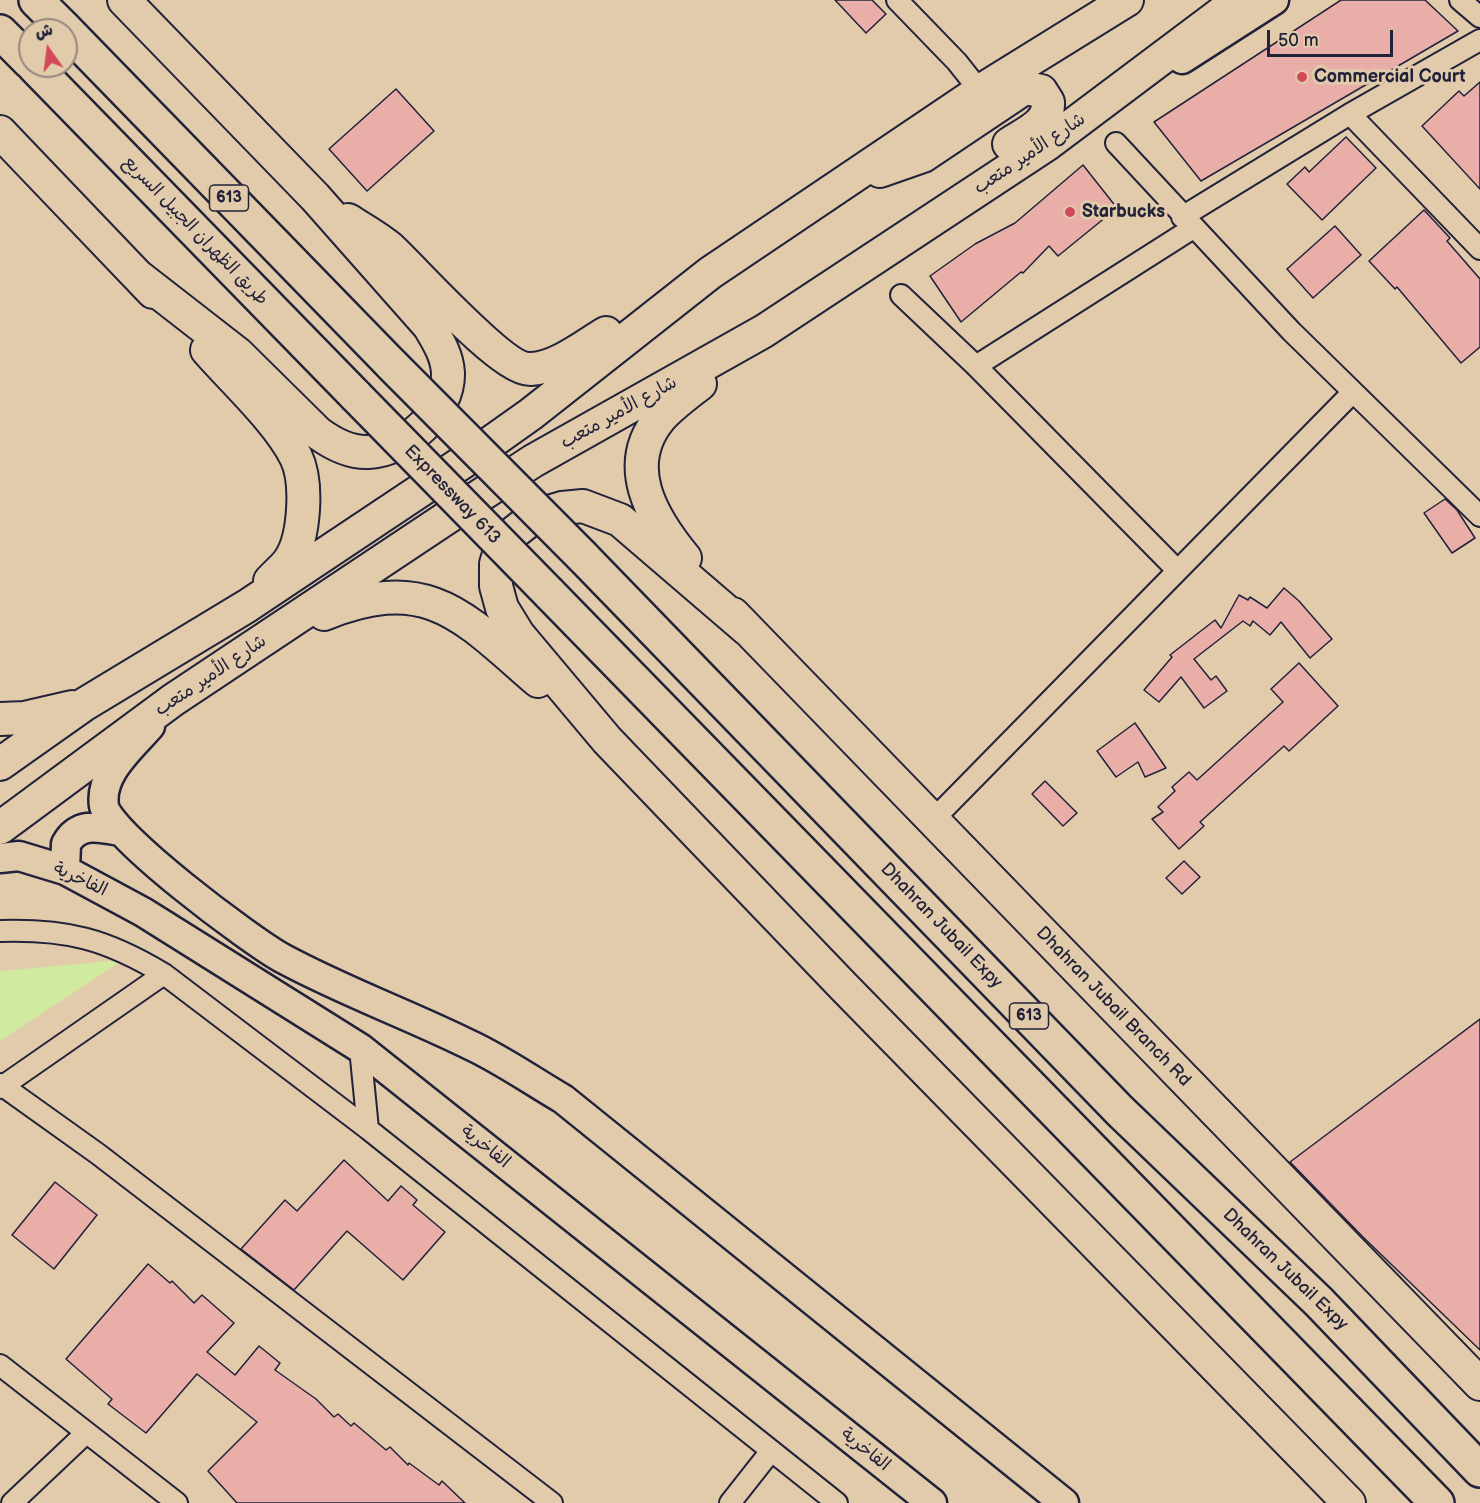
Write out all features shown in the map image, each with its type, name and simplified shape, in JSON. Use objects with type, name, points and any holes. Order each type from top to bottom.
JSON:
[{"type":"highway","name":"613","points":[[36,0],[54,18]]},
{"type":"highway","points":[[0,32],[18,50]]},
{"type":"highway","name":"Dhahran Jubail Expy","points":[[78,42],[392,365],[583,557],[1112,1102],[1319,1302],[1480,1470]]},
{"type":"highway","name":"طريق الظهران الجبيل السريع","points":[[46,78],[356,396]]},
{"type":"highway","name":"Expressway 613","points":[[356,396],[1437,1503]]},
{"type":"main road","points":[[124,0],[315,197],[429,326],[443,348],[448,374],[445,391],[434,414],[409,437],[388,448],[369,452],[349,450],[318,433],[238,354],[139,277]]},
{"type":"main road","points":[[315,197],[388,247],[491,347],[518,367],[531,369],[567,356],[710,273],[985,87],[1127,0]]},
{"type":"main road","name":"شارع الأمير متعب","points":[[0,828],[173,700],[533,461],[764,331],[1046,145],[1239,0]]},
{"type":"main road","points":[[844,183],[923,156],[1020,91],[1036,89],[1045,95],[1049,109],[1042,122],[950,184],[882,253]]},
{"type":"main road","points":[[0,132],[139,277],[267,416],[297,458],[304,493],[300,531],[290,559],[247,606]]},
{"type":"main road","points":[[0,764],[85,704],[247,606],[522,420],[710,273]]},
{"type":"main road","points":[[747,629],[664,533],[647,501],[643,466],[646,444],[661,417],[764,331]]},
{"type":"main road","points":[[747,629],[620,520],[583,506],[562,508],[536,516],[503,541],[495,564],[496,586],[501,608],[518,634],[607,740],[844,987],[1349,1503]]},
{"type":"main road","points":[[273,634],[351,603],[377,598],[403,596],[432,604],[456,614],[489,639],[607,740]]},
{"type":"main road","name":"Dhahran Jubail Branch Rd","points":[[747,629],[1480,1384]]},
{"type":"main road","points":[[0,719],[24,718],[85,704]]},
{"type":"street","points":[[897,0],[957,62],[985,87],[1104,0]]},
{"type":"street","points":[[1046,145],[1274,0]]},
{"type":"street","points":[[1460,0],[1480,17]]},
{"type":"street","points":[[976,366],[1350,114],[1480,40]]},
{"type":"street","points":[[1350,114],[1480,249]]},
{"type":"street","points":[[1116,143],[1187,222],[1291,331],[1480,516]]},
{"type":"street","points":[[901,295],[976,366],[1177,570]]},
{"type":"street","points":[[933,821],[1353,392]]},
{"type":"street","points":[[173,700],[113,769],[103,790],[107,814],[120,831],[187,887],[280,957],[350,992],[470,1045],[563,1099],[1064,1503]]},
{"type":"street","points":[[65,870],[66,844],[79,830],[92,826],[120,831]]},
{"type":"street","name":"الفاخرية","points":[[0,858],[19,856],[65,870],[143,912],[360,1048],[932,1503]]},
{"type":"street","points":[[0,932],[67,934],[105,942],[164,974],[368,1129],[837,1503]]},
{"type":"street","points":[[164,974],[1,1086],[98,1154],[552,1503]]},
{"type":"street","points":[[360,1048],[368,1129]]},
{"type":"street","points":[[0,1365],[177,1503]]},
{"type":"street","points":[[12,1503],[86,1433]]},
{"type":"street","points":[[729,1503],[771,1451]]},
{"type":"green space","points":[[123,960],[0,1041],[0,971]]},
{"type":"building","points":[[835,0],[872,0],[886,14],[866,33]]},
{"type":"building","name":"Commercial Court","points":[[1341,0],[1425,0],[1458,31],[1201,181],[1154,122]]},
{"type":"building","points":[[1480,82],[1480,189],[1422,126],[1459,91],[1464,96]]},
{"type":"building","points":[[396,89],[434,131],[367,191],[329,149]]},
{"type":"building","points":[[1346,137],[1376,168],[1322,220],[1287,184],[1305,167],[1309,172]]},
{"type":"building","points":[[1083,165],[1117,208],[1058,256],[1049,246],[1023,273],[1021,272],[961,322],[930,276],[975,244],[1015,223]]},
{"type":"building","points":[[1424,210],[1450,238],[1447,241],[1480,279],[1480,347],[1461,363],[1397,287],[1395,289],[1369,261]]},
{"type":"building","points":[[1335,226],[1361,255],[1313,298],[1287,269]]},
{"type":"building","points":[[1445,499],[1457,510],[1475,538],[1452,553],[1424,513]]},
{"type":"building","points":[[1284,588],[1299,601],[1332,639],[1310,658],[1281,622],[1270,635],[1253,621],[1250,626],[1243,621],[1194,659],[1211,680],[1216,676],[1227,691],[1204,708],[1181,677],[1159,702],[1144,690],[1172,657],[1170,655],[1215,620],[1221,628],[1239,595],[1248,600],[1250,597],[1267,608]]},
{"type":"building","points":[[1299,663],[1338,706],[1289,751],[1284,746],[1200,822],[1204,826],[1179,849],[1152,819],[1163,812],[1158,807],[1175,791],[1172,787],[1189,772],[1197,780],[1283,702],[1271,689]]},
{"type":"building","points":[[1135,723],[1166,768],[1145,777],[1138,762],[1116,777],[1097,751]]},
{"type":"building","points":[[1045,781],[1077,813],[1063,826],[1032,794]]},
{"type":"building","points":[[1184,861],[1200,877],[1182,894],[1166,878]]},
{"type":"building","points":[[1480,1019],[1480,1350],[1363,1237],[1290,1162]]},
{"type":"building","points":[[344,1160],[388,1201],[401,1186],[417,1200],[413,1205],[445,1232],[403,1280],[347,1231],[294,1290],[241,1249],[285,1200],[297,1211]]},
{"type":"building","points":[[55,1182],[97,1215],[54,1269],[12,1235]]},
{"type":"building","points":[[148,1264],[170,1283],[172,1281],[194,1303],[202,1295],[234,1323],[207,1352],[235,1375],[259,1346],[280,1363],[275,1370],[316,1399],[334,1417],[338,1414],[351,1426],[354,1423],[386,1450],[390,1447],[408,1465],[409,1463],[439,1485],[442,1481],[465,1503],[237,1503],[208,1471],[257,1422],[197,1374],[146,1433],[108,1404],[112,1399],[66,1359]]},
{"type":"place","name":"Commercial Court","points":[[1302,77]]},
{"type":"place","name":"Starbucks","points":[[1070,212]]}]
